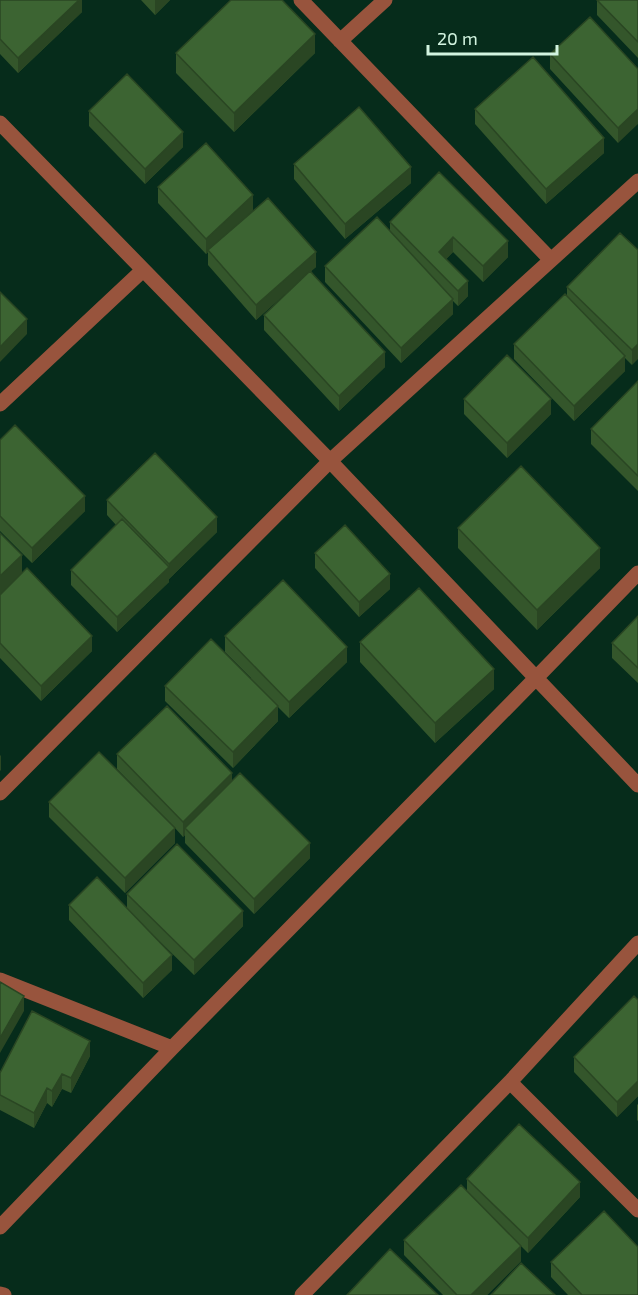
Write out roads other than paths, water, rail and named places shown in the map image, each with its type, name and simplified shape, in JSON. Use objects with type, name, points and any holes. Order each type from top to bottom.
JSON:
[{"type":"street","points":[[301,0],[551,260]]},
{"type":"street","points":[[340,41],[385,0]]},
{"type":"street","points":[[0,123],[330,461],[638,785]]},
{"type":"street","points":[[0,793],[330,461],[638,181]]},
{"type":"street","points":[[0,405],[143,270]]},
{"type":"street","points":[[0,1227],[172,1048],[638,573]]},
{"type":"street","points":[[302,1295],[510,1082],[638,943]]},
{"type":"street","points":[[0,980],[172,1048]]},
{"type":"street","points":[[510,1082],[638,1210]]},
{"type":"street","points":[[0,1294],[4,1295]]}]
